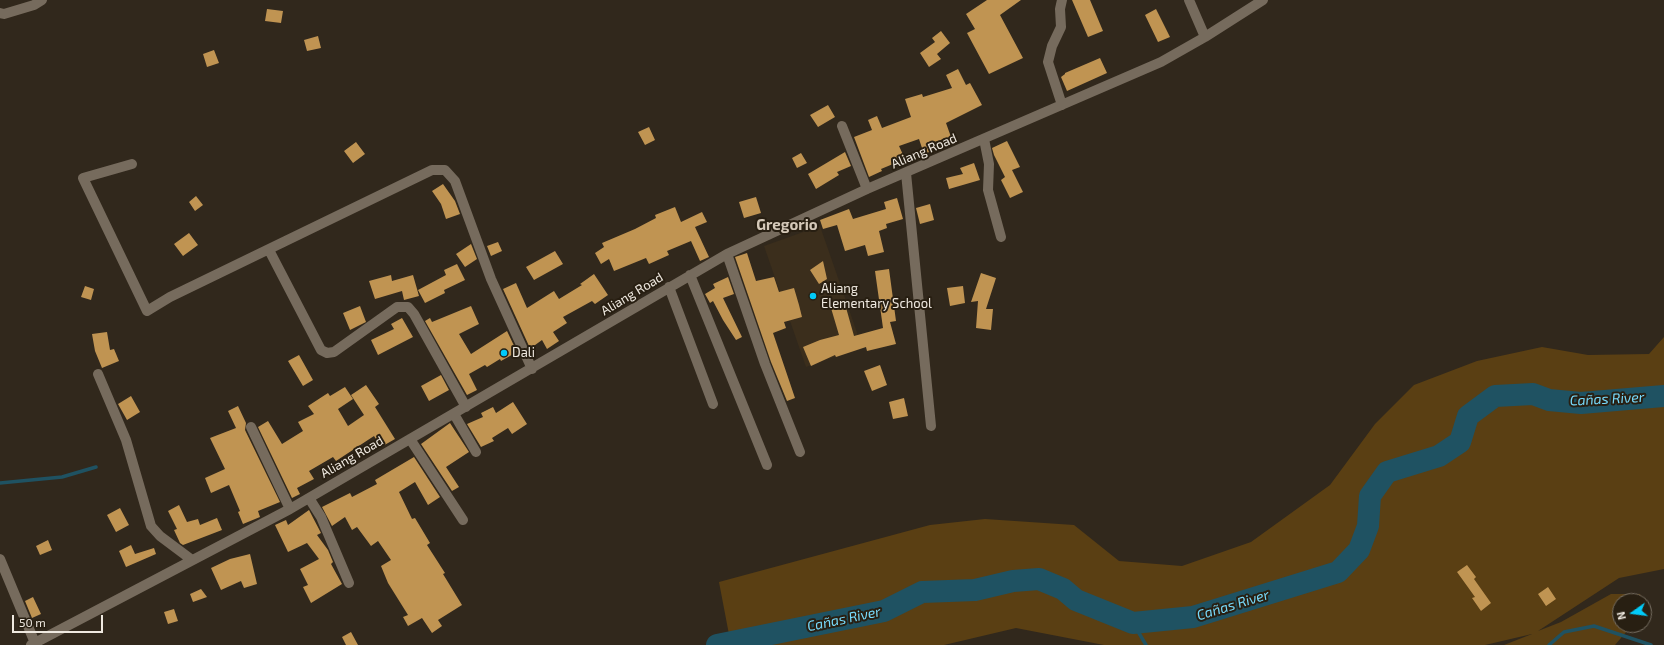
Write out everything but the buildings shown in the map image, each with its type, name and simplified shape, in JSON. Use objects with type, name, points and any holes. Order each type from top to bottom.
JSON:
[{"type":"street","points":[[0,13],[4,14],[34,5],[42,0]]},
{"type":"street","points":[[1062,0],[1060,9],[1061,27],[1052,46],[1048,62],[1062,105]]},
{"type":"street","points":[[1189,0],[1205,38]]},
{"type":"street","name":"Aliang Road","points":[[39,643],[290,509],[727,254],[867,189],[1162,62],[1205,38],[1263,0]]},
{"type":"street","points":[[842,126],[867,189]]},
{"type":"street","points":[[984,139],[989,164],[988,190],[1001,237]]},
{"type":"street","points":[[132,164],[83,178],[147,311],[170,297],[432,170],[445,170],[455,181],[491,279],[532,369]]},
{"type":"street","points":[[906,173],[931,426]]},
{"type":"street","points":[[269,250],[320,350],[326,353],[334,352],[397,307],[408,307],[414,314],[466,407]]},
{"type":"street","points":[[727,254],[765,364],[800,452]]},
{"type":"street","points":[[690,275],[767,465]]},
{"type":"street","points":[[669,287],[713,404]]},
{"type":"street","points":[[98,374],[126,440],[151,526],[160,536],[192,560]]},
{"type":"street","points":[[454,414],[476,452]]},
{"type":"street","points":[[251,427],[290,509]]},
{"type":"street","points":[[410,439],[463,520]]},
{"type":"street","points":[[309,498],[321,517],[349,583]]},
{"type":"street","points":[[0,559],[39,643]]},
{"type":"shaded area","name":"Aliang Elementary School","points":[[820,226],[862,347],[806,367],[764,246]]},
{"type":"shaded area","points":[[1664,337],[1664,569],[1619,578],[1538,631],[1561,622],[1612,594],[1612,633],[1625,633],[1615,645],[1504,645],[1532,634],[1485,645],[1104,645],[1016,628],[944,645],[731,645],[719,582],[930,525],[985,519],[1074,525],[1119,561],[1182,566],[1251,542],[1330,485],[1375,424],[1414,385],[1477,361],[1542,347],[1588,355],[1649,354]]},
{"type":"waterway","name":"Cañas River","points":[[717,645],[884,611],[922,592],[975,590],[1013,581],[1039,579],[1063,589],[1076,600],[1133,623],[1193,617],[1338,572],[1359,550],[1368,526],[1370,496],[1387,472],[1439,456],[1460,442],[1468,416],[1495,396],[1533,394],[1549,400],[1581,403],[1664,396]]},
{"type":"waterway","points":[[0,483],[62,477],[96,467]]},
{"type":"waterway","points":[[1133,623],[1146,645]]},
{"type":"waterway","points":[[1549,645],[1564,632],[1594,626],[1651,645]]},
{"type":"place","name":"Aliang Elementary School","points":[[813,296]]},
{"type":"place","name":"Dali","points":[[504,353]]},
{"type":"district","name":"Gregorio","points":[[787,225]]}]
